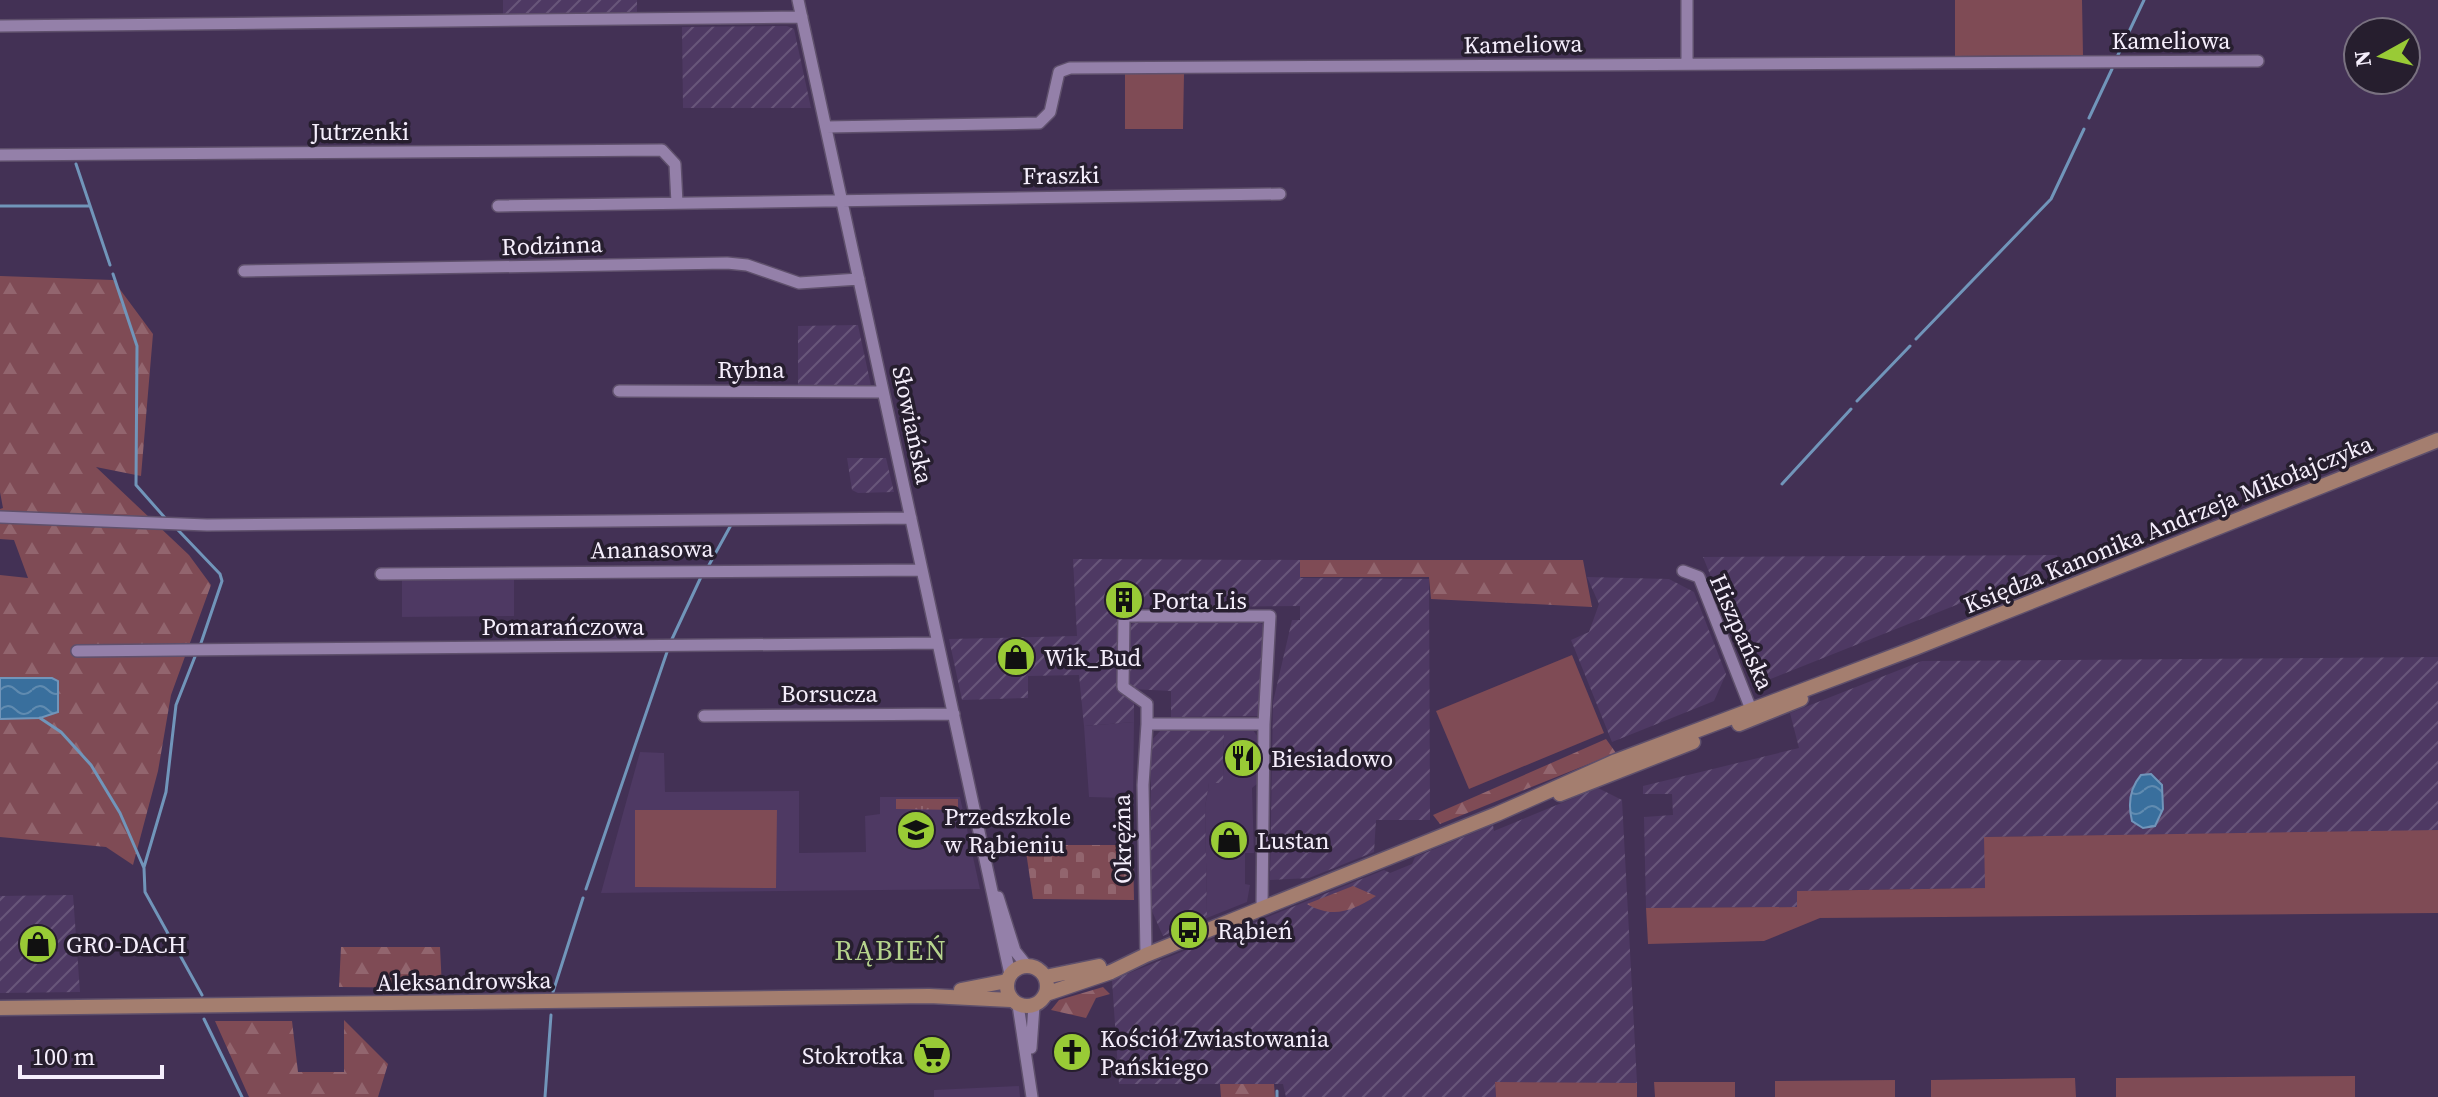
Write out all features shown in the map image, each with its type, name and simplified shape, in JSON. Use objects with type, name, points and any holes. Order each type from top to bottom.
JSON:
[{"type":"main road","name":"Księdza Kanonika Andrzeja Mikołajczyka","points":[[1046,994],[1111,972],[1262,908],[2438,440]]},
{"type":"main road","name":"Księdza Kanonika Andrzeja Mikołajczyka","points":[[1045,977],[1146,955]]},
{"type":"main road","points":[[1027,966],[1036,968],[1045,977],[1046,994],[1034,1006],[1014,1002],[1009,977],[1027,966]]},
{"type":"main road","name":"Aleksandrowska","points":[[929,996],[1009,977]]},
{"type":"main road","name":"Aleksandrowska","points":[[0,1008],[929,996],[1014,1002]]},
{"type":"street","name":"Słowiańska","points":[[798,0],[1009,977]]},
{"type":"street","points":[[1687,0],[1687,64]]},
{"type":"street","points":[[0,26],[802,17]]},
{"type":"street","name":"Kameliowa","points":[[826,127],[1039,123],[1050,112],[1059,72],[1070,68],[2258,61]]},
{"type":"street","name":"Jutrzenki","points":[[0,155],[662,150],[675,164],[677,203]]},
{"type":"street","name":"Fraszki","points":[[842,201],[1280,194]]},
{"type":"street","points":[[498,206],[842,201]]},
{"type":"street","name":"Rodzinna","points":[[244,271],[727,263],[747,265],[799,283],[859,279]]},
{"type":"street","name":"Rybna","points":[[619,391],[883,392]]},
{"type":"street","points":[[0,517],[207,525],[911,518]]},
{"type":"street","name":"Ananasowa","points":[[381,574],[922,570]]},
{"type":"street","name":"Hiszpańska","points":[[1683,571],[1699,577],[1753,713]]},
{"type":"street","points":[[1262,908],[1264,724],[1270,616],[1124,616],[1123,687],[1147,704],[1147,724],[1264,724]]},
{"type":"street","name":"Pomarańczowa","points":[[77,651],[938,643]]},
{"type":"street","name":"Borsucza","points":[[704,716],[954,714]]},
{"type":"street","name":"Okrężna","points":[[1146,955],[1143,785],[1147,724]]},
{"type":"street","name":"Słowiańska","points":[[985,860],[1015,951],[1027,966]]},
{"type":"street","points":[[1014,1002],[1031,1091]]},
{"type":"street","points":[[1031,1091],[1034,1006]]},
{"type":"shaded area","points":[[503,0],[637,0],[637,13],[503,14]]},
{"type":"shaded area","points":[[787,26],[794,29],[811,108],[683,108],[682,27]]},
{"type":"shaded area","points":[[858,325],[871,386],[798,386],[798,326]]},
{"type":"shaded area","points":[[847,458],[886,458],[894,492],[858,493],[852,490]]},
{"type":"shaded area","points":[[2057,555],[2059,564],[1768,680],[1763,678],[1756,662],[1747,666],[1703,557]]},
{"type":"shaded area","points":[[1073,559],[1300,560],[1301,578],[1429,579],[1430,820],[1376,820],[1374,852],[1309,878],[1270,880],[1273,702],[1292,620],[1300,620],[1300,606],[1120,608],[1118,689],[1134,700],[1134,722],[1084,726],[1079,675],[1028,676],[1028,698],[962,700],[949,639],[1077,636]]},
{"type":"shaded area","points":[[514,575],[514,616],[402,617],[402,576]]},
{"type":"shaded area","points":[[1587,577],[1669,579],[1694,592],[1726,674],[1714,701],[1612,742],[1571,640],[1589,632],[1599,604]]},
{"type":"shaded area","points":[[1259,622],[1265,626],[1259,716],[1171,717],[1171,691],[1132,689],[1127,685],[1128,627],[1133,623]]},
{"type":"shaded area","points":[[2438,657],[2438,831],[1985,837],[1985,888],[1797,891],[1797,907],[1646,908],[1644,817],[1673,815],[1672,794],[1643,794],[1643,786],[1799,748],[1790,713],[1922,661]]},
{"type":"shaded area","points":[[1134,722],[1133,807],[1124,798],[1089,797],[1084,726]]},
{"type":"shaded area","points":[[1161,730],[1224,730],[1223,783],[1209,783],[1205,807],[1207,918],[1163,936],[1151,909],[1151,741]]},
{"type":"shaded area","name":"Lustan","points":[[1224,730],[1253,730],[1258,737],[1257,784],[1252,788],[1254,853],[1245,853],[1245,884],[1250,885],[1247,902],[1207,918],[1205,807],[1209,783],[1223,782]]},
{"type":"shaded area","points":[[640,752],[664,753],[665,792],[799,791],[799,853],[866,852],[865,816],[880,814],[880,797],[960,797],[980,889],[601,893]]},
{"type":"shaded area","points":[[1598,788],[1622,800],[1637,1083],[1495,1083],[1496,1097],[1286,1097],[1283,1084],[1119,1084],[1112,980],[1384,870],[1390,873],[1412,864],[1415,857],[1493,825],[1494,831]]},
{"type":"shaded area","name":"GRO-DACH","points":[[73,895],[80,992],[0,993],[0,896]]},
{"type":"shaded area","points":[[1019,1086],[1020,1097],[934,1097],[934,1090]]},
{"type":"green space","points":[[1955,0],[2082,0],[2083,55],[1955,56]]},
{"type":"green space","points":[[1125,74],[1184,74],[1183,129],[1125,129]]},
{"type":"green space","points":[[0,276],[113,280],[153,334],[141,476],[96,467],[189,555],[211,585],[171,695],[158,771],[133,865],[106,847],[0,837],[0,575],[28,578],[14,540],[0,539],[0,509],[3,508],[0,492]]},
{"type":"green space","points":[[1300,560],[1583,560],[1592,607],[1431,599],[1429,577],[1300,577]]},
{"type":"green space","points":[[1572,655],[1604,733],[1469,789],[1436,711]]},
{"type":"green space","points":[[1606,739],[1616,753],[1440,824],[1433,815]]},
{"type":"green space","points":[[896,799],[958,799],[958,810],[896,809]]},
{"type":"green space","points":[[635,810],[777,810],[776,888],[635,887]]},
{"type":"green space","points":[[2438,830],[2438,913],[1820,918],[1764,941],[1648,944],[1646,908],[1797,907],[1797,891],[1985,888],[1984,837]]},
{"type":"green space","points":[[1025,845],[1133,845],[1134,900],[1033,899]]},
{"type":"green space","points":[[1353,886],[1376,896],[1359,906],[1334,912],[1307,904]]},
{"type":"green space","points":[[341,947],[440,947],[442,988],[339,987]]},
{"type":"green space","points":[[1103,987],[1110,994],[1096,998],[1086,1018],[1051,1010],[1059,1000]]},
{"type":"green space","points":[[344,1020],[388,1064],[378,1097],[249,1097],[215,1021],[292,1021],[298,1072],[344,1072]]},
{"type":"green space","points":[[2355,1076],[2355,1097],[2116,1097],[2116,1078]]},
{"type":"green space","points":[[2075,1078],[2076,1097],[1931,1097],[1931,1080]]},
{"type":"green space","points":[[1895,1080],[1895,1097],[1775,1097],[1775,1081]]},
{"type":"green space","points":[[1495,1082],[1637,1083],[1637,1097],[1496,1097]]},
{"type":"green space","points":[[1654,1082],[1735,1082],[1735,1097],[1655,1097]]},
{"type":"green space","points":[[1220,1084],[1274,1084],[1275,1097],[1221,1097]]},
{"type":"water","points":[[0,678],[52,678],[58,681],[58,712],[40,718],[0,719]]},
{"type":"water","points":[[2151,774],[2162,785],[2163,809],[2155,826],[2143,828],[2132,821],[2131,797],[2141,775]]},
{"type":"waterway","points":[[2117,57],[2144,0]]},
{"type":"waterway","points":[[2089,118],[2112,69]]},
{"type":"waterway","points":[[1916,339],[2051,199],[2084,129]]},
{"type":"waterway","points":[[76,164],[110,265]]},
{"type":"waterway","points":[[0,206],[88,206]]},
{"type":"waterway","points":[[113,274],[137,346],[136,485],[166,519]]},
{"type":"waterway","points":[[1857,401],[1910,346]]},
{"type":"waterway","points":[[1782,484],[1851,409]]},
{"type":"waterway","points":[[709,565],[731,525]]},
{"type":"waterway","points":[[178,530],[220,574],[222,581],[201,643]]},
{"type":"waterway","points":[[672,639],[701,577]]},
{"type":"waterway","points":[[586,889],[667,652]]},
{"type":"waterway","points":[[144,867],[166,792],[176,705],[196,654]]},
{"type":"waterway","points":[[40,718],[61,732],[91,765],[120,813],[144,868],[145,892],[202,995]]},
{"type":"waterway","points":[[553,992],[583,898]]},
{"type":"waterway","points":[[545,1097],[551,1015]]},
{"type":"waterway","points":[[204,1019],[242,1097]]},
{"type":"waterway","points":[[1277,1091],[1277,1097]]},
{"type":"place","name":"Porta Lis","points":[[1124,600]]},
{"type":"place","name":"Wik_Bud","points":[[1016,657]]},
{"type":"place","name":"Biesiadowo","points":[[1243,758]]},
{"type":"place","name":"Przedszkole w Rąbieniu","points":[[916,830]]},
{"type":"place","name":"Lustan","points":[[1229,840]]},
{"type":"place","name":"Rąbień","points":[[1189,930]]},
{"type":"place","name":"GRO-DACH","points":[[38,944]]},
{"type":"place","name":"Kościół Zwiastowania Pańskiego","points":[[1072,1052]]},
{"type":"place","name":"Stokrotka","points":[[932,1055]]},
{"type":"district","name":"RĄBIEŃ","points":[[891,950]]}]
